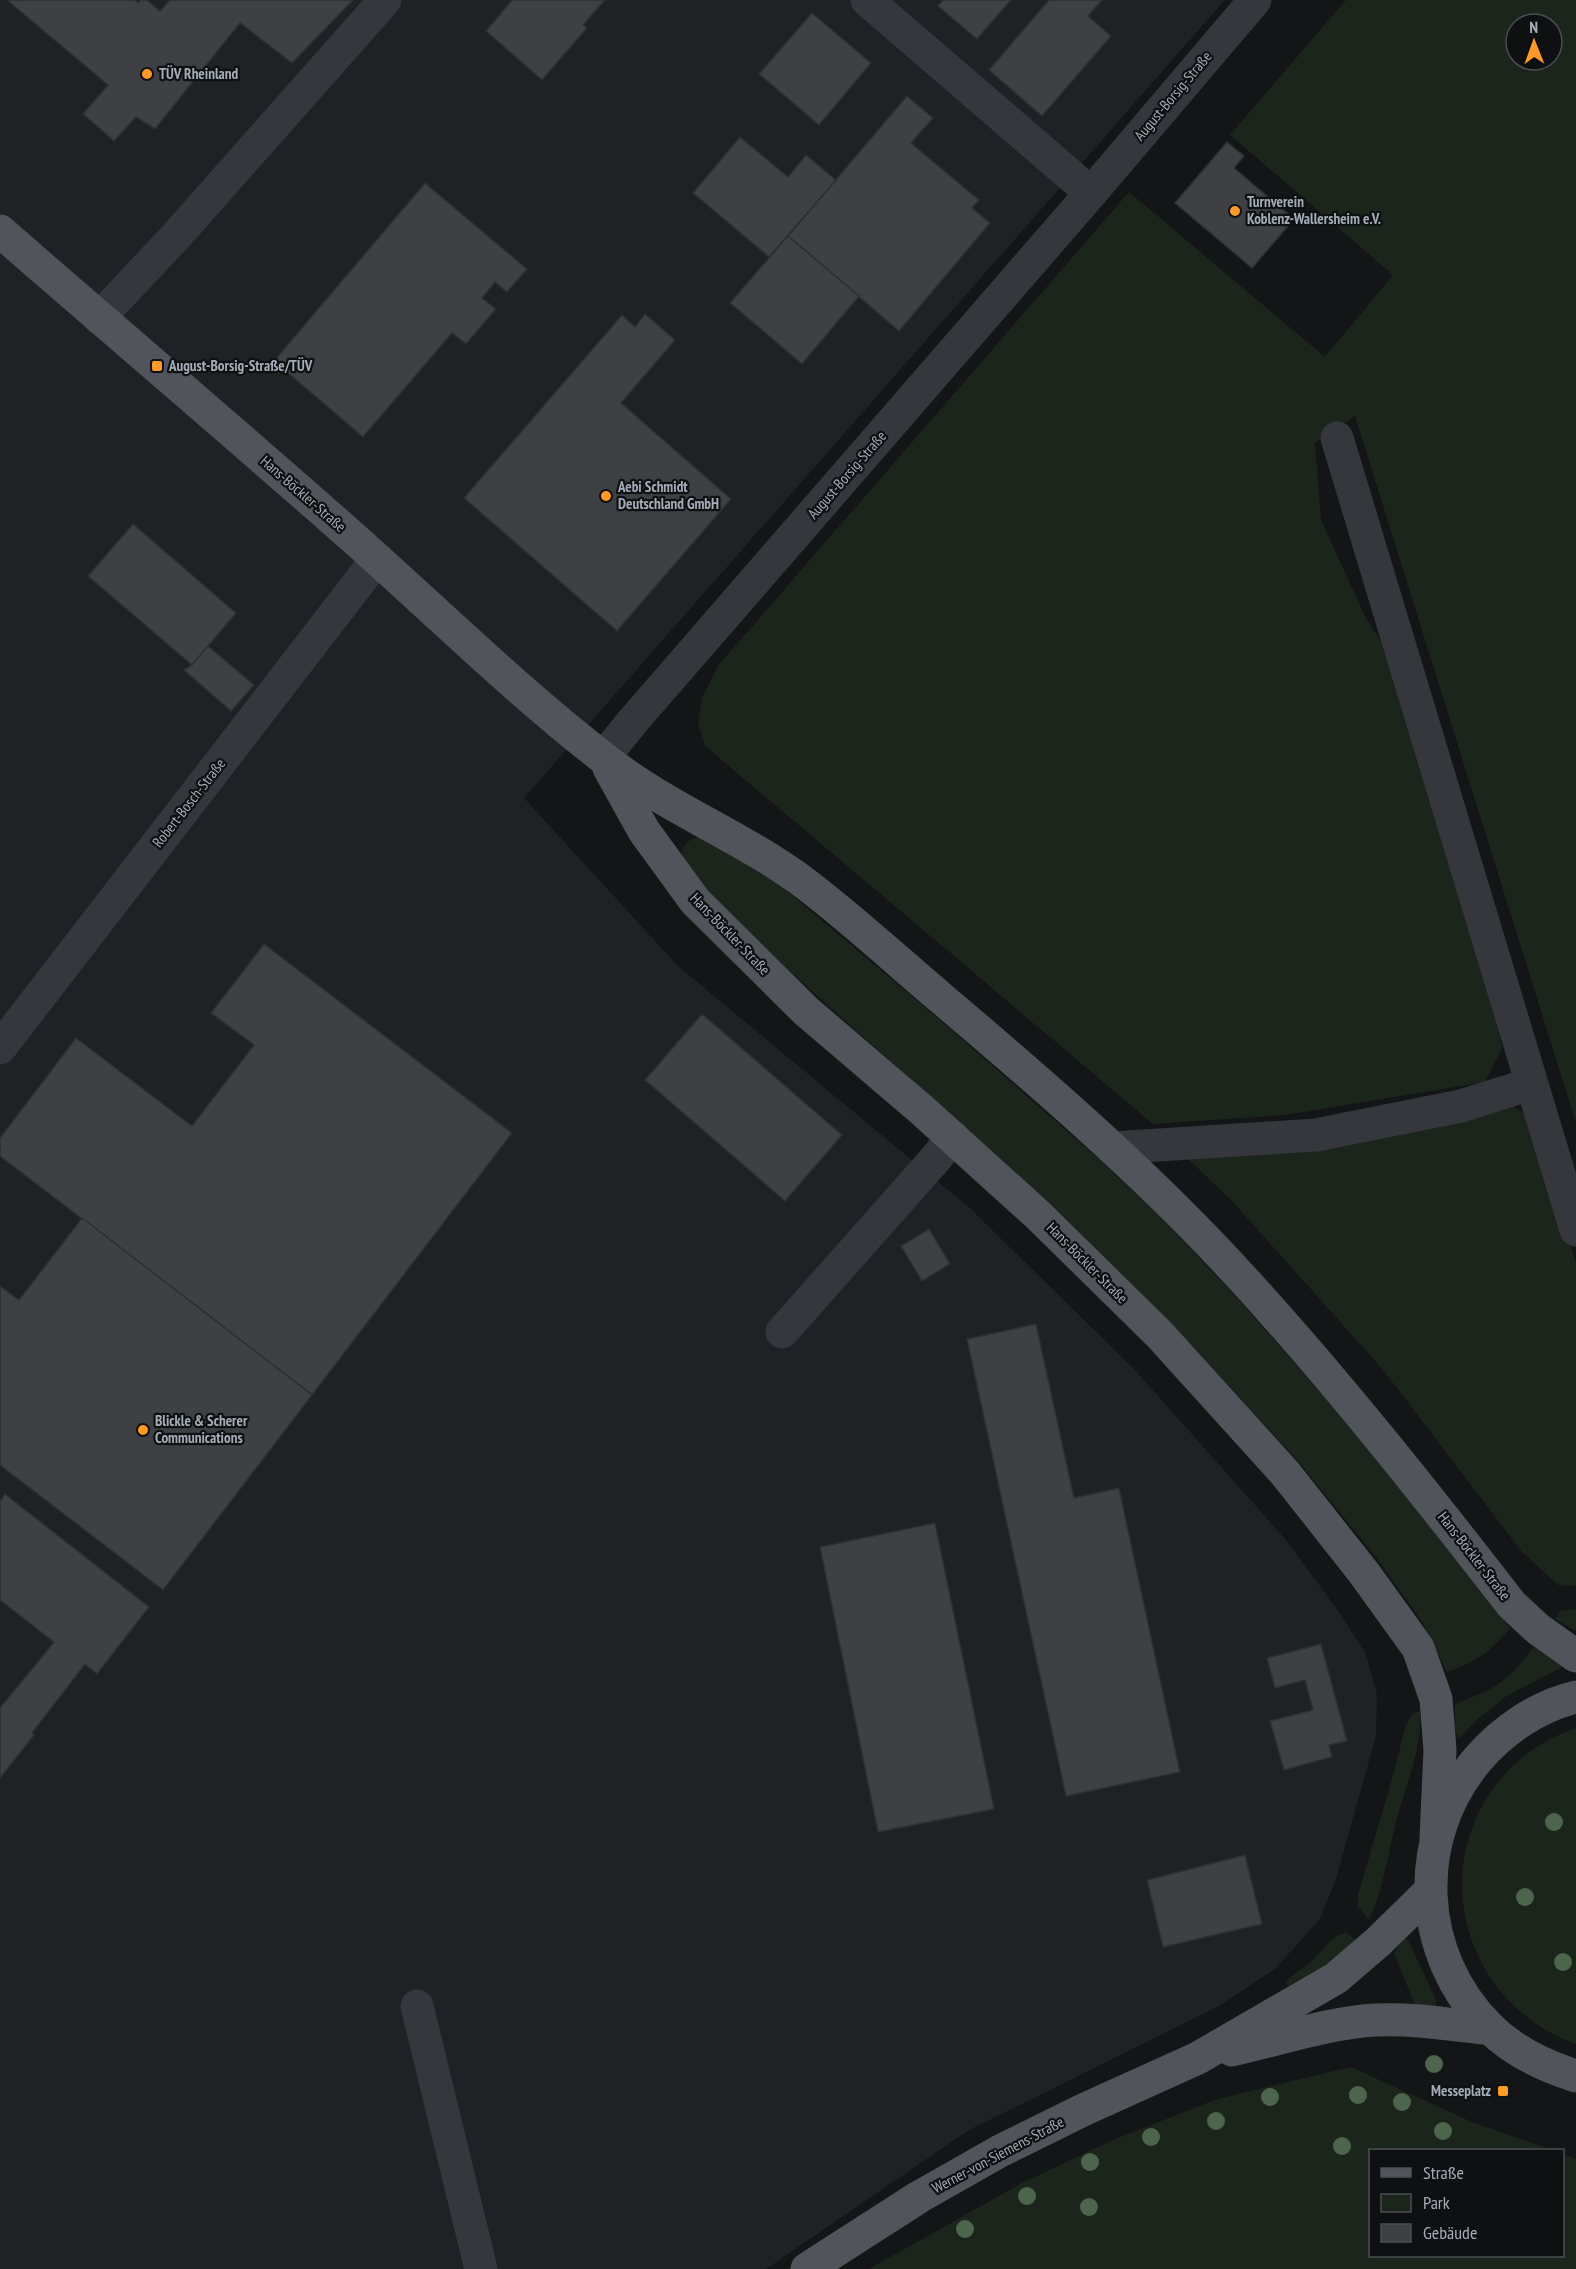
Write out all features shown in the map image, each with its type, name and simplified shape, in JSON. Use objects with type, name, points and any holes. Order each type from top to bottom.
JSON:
[{"type":"main road","name":"Hans-Böckler-Straße","points":[[0,231],[166,373],[377,559],[485,658],[603,758],[647,790],[712,825],[803,882],[1023,1068],[1112,1148],[1169,1202],[1264,1302],[1370,1424],[1512,1605],[1538,1629],[1576,1656]]},
{"type":"main road","name":"Hans-Böckler-Straße","points":[[603,758],[644,831],[696,901],[807,1011],[1038,1215],[1160,1335],[1284,1473],[1395,1614],[1418,1648],[1436,1699],[1440,1750],[1436,1839]]},
{"type":"main road","points":[[1576,1697],[1548,1706],[1525,1718],[1485,1750],[1469,1770],[1455,1792],[1436,1839],[1431,1865],[1430,1891],[1438,1942],[1447,1966],[1473,2010],[1491,2029],[1533,2060],[1576,2076]]},
{"type":"main road","name":"Werner-von-Siemens-Straße","points":[[807,2269],[919,2197],[1000,2151],[1083,2110],[1198,2058],[1336,1978],[1378,1942],[1430,1891]]},
{"type":"main road","name":"Werner-von-Siemens-Straße","points":[[1198,2058],[1344,2024],[1375,2020],[1407,2020],[1491,2029]]},
{"type":"street","points":[[99,318],[177,235],[385,0]]},
{"type":"street","points":[[867,0],[1091,193]]},
{"type":"street","name":"August-Borsig-Straße","points":[[603,758],[1255,0]]},
{"type":"street","points":[[1337,438],[1576,1230]]},
{"type":"street","name":"Robert-Bosch-Straße","points":[[0,1048],[377,559]]},
{"type":"street","points":[[1112,1148],[1316,1135],[1461,1106],[1531,1084]]},
{"type":"street","points":[[782,1332],[932,1163],[952,1137]]},
{"type":"street","points":[[417,2006],[481,2269]]},
{"type":"shaded area","points":[[0,0],[1225,0],[524,798],[679,967],[971,1209],[1134,1369],[1286,1540],[1339,1612],[1366,1654],[1377,1695],[1376,1736],[1336,1879],[1320,1919],[1276,1968],[1219,2006],[969,2130],[766,2269],[0,2269]]},
{"type":"green space","points":[[1346,0],[1576,0],[1576,1123],[1355,416],[1315,443],[1321,520],[1365,616],[1382,643],[1488,983],[1502,1048],[1485,1082],[1285,1115],[1153,1124],[705,746],[698,723],[702,698],[717,667],[1129,192],[1325,357],[1393,275],[1230,135]]},
{"type":"green space","points":[[704,836],[762,870],[954,1032],[1102,1162],[1158,1215],[1229,1289],[1357,1434],[1510,1628],[1496,1644],[1475,1660],[1447,1672],[1423,1623],[1376,1557],[1298,1461],[1173,1325],[1051,1204],[721,910],[681,856],[688,842]]},
{"type":"green space","points":[[1509,1104],[1532,1118],[1576,1263],[1576,1586],[1558,1585],[1522,1552],[1384,1371],[1232,1201],[1186,1157],[1339,1147],[1485,1116]]},
{"type":"green space","points":[[1576,1609],[1576,1631],[1555,1619],[1560,1611]]},
{"type":"green space","points":[[1534,1647],[1562,1663],[1561,1668],[1508,1695],[1479,1718],[1458,1739],[1455,1729],[1455,1704],[1500,1683],[1516,1669]]},
{"type":"green space","points":[[1420,1711],[1416,1752],[1397,1818],[1382,1883],[1369,1920],[1358,1907],[1358,1895],[1405,1727],[1413,1713]]},
{"type":"green space","points":[[1576,1728],[1576,2044],[1537,2025],[1506,1998],[1483,1965],[1468,1929],[1462,1890],[1466,1850],[1480,1811],[1504,1775],[1537,1747]]},
{"type":"green space","points":[[1346,1932],[1355,1940],[1348,1947],[1324,1966],[1288,1986],[1286,1981],[1313,1960],[1333,1938]]},
{"type":"green space","points":[[1404,1938],[1408,1940],[1436,2000],[1436,2006],[1415,2005],[1394,1953]]},
{"type":"green space","points":[[1351,2067],[1472,2122],[1549,2149],[1369,2149],[1369,2257],[1564,2257],[1564,2154],[1576,2159],[1576,2269],[869,2269],[1022,2183],[1113,2140],[1217,2099]]},
{"type":"building","name":"TÜV Rheinland","points":[[7,0],[135,0],[138,3],[141,0],[147,0],[160,11],[170,0],[353,0],[292,63],[240,23],[155,129],[136,117],[114,141],[83,114],[108,85]]},
{"type":"building","points":[[512,0],[605,0],[583,25],[587,28],[542,80],[486,31]]},
{"type":"building","points":[[943,0],[1011,0],[977,39],[938,6]]},
{"type":"building","points":[[1049,0],[1102,0],[1088,16],[1111,36],[1042,116],[989,70]]},
{"type":"building","points":[[812,13],[871,63],[819,125],[759,74]]},
{"type":"building","points":[[907,96],[933,118],[911,143],[979,200],[972,208],[990,223],[899,331],[788,236]]},
{"type":"building","points":[[740,137],[788,177],[806,155],[836,180],[769,257],[693,193]]},
{"type":"building","name":"Turnverein Koblenz-Wallersheim e.V.","points":[[1227,142],[1244,156],[1234,168],[1294,219],[1252,268],[1175,203]]},
{"type":"building","points":[[425,183],[527,269],[507,292],[495,282],[482,298],[496,309],[466,344],[452,333],[363,437],[274,361]]},
{"type":"building","points":[[788,236],[859,296],[802,364],[730,303]]},
{"type":"building","points":[[645,314],[675,340],[621,403],[731,499],[617,631],[464,498],[622,315],[635,327]]},
{"type":"building","points":[[133,524],[236,613],[192,665],[88,576]]},
{"type":"building","points":[[208,646],[254,685],[231,711],[184,670],[192,665]]},
{"type":"building","points":[[264,944],[512,1133],[312,1395],[0,1156],[0,1138],[76,1038],[192,1126],[254,1045],[211,1013]]},
{"type":"building","points":[[702,1014],[842,1135],[785,1201],[645,1080]]},
{"type":"building","name":"Blickle & Scherer Communications","points":[[82,1218],[312,1395],[163,1590],[0,1465],[0,1286],[19,1300]]},
{"type":"building","points":[[929,1229],[950,1264],[922,1281],[901,1246]]},
{"type":"building","points":[[1036,1324],[1074,1498],[1119,1488],[1180,1772],[1066,1796],[967,1339]]},
{"type":"building","points":[[5,1494],[149,1607],[97,1674],[85,1664],[0,1778],[0,1708],[54,1642],[0,1600],[0,1501]]},
{"type":"building","points":[[935,1523],[994,1809],[878,1832],[820,1547]]},
{"type":"building","points":[[1321,1644],[1347,1741],[1329,1745],[1332,1757],[1284,1770],[1270,1721],[1313,1710],[1305,1680],[1275,1688],[1267,1658]]},
{"type":"building","points":[[1245,1855],[1262,1924],[1163,1947],[1147,1880]]},
{"type":"place","name":"TÜV Rheinland","points":[[147,74]]},
{"type":"place","name":"Turnverein Koblenz-Wallersheim e.V.","points":[[1235,211]]},
{"type":"place","name":"August-Borsig-Straße/TÜV","points":[[157,366]]},
{"type":"place","name":"Aebi Schmidt Deutschland GmbH","points":[[606,496]]},
{"type":"place","name":"Blickle & Scherer Communications","points":[[143,1430]]},
{"type":"place","name":"Messeplatz","points":[[1503,2091]]}]
